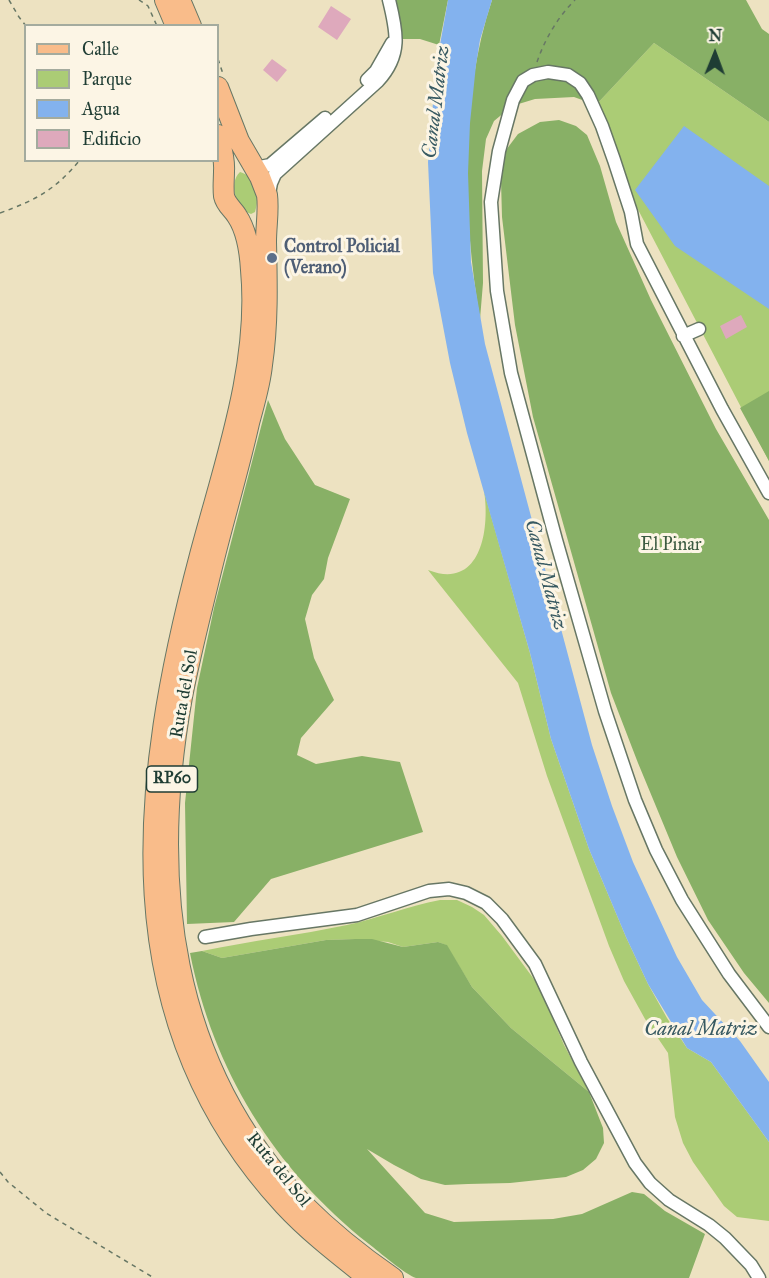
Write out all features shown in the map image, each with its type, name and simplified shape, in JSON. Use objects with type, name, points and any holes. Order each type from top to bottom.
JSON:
[{"type":"main road","points":[[165,0],[176,24]]},
{"type":"main road","points":[[180,0],[190,24]]},
{"type":"main road","name":"Ruta del Sol","points":[[221,82],[239,141],[265,186],[267,207],[266,327],[261,371],[192,650],[178,721],[170,819],[171,918],[178,964],[193,1022],[223,1092],[243,1126],[302,1203],[346,1243],[393,1278]]},
{"type":"main road","name":"Ruta del Sol","points":[[219,139],[224,160],[223,184],[227,203],[237,216],[246,238],[252,270],[250,344],[242,390],[179,640],[162,724],[154,854],[158,934],[179,1028],[202,1086],[224,1125],[256,1172],[284,1205],[329,1247],[368,1278]]},
{"type":"main road","points":[[223,184],[227,174],[236,167],[254,167]]},
{"type":"main road","points":[[237,216],[256,224],[263,220],[267,207]]},
{"type":"street","points":[[267,207],[275,174],[384,75],[393,60],[396,37],[389,0]]},
{"type":"street","points":[[254,167],[270,165],[369,78],[396,37]]},
{"type":"street","points":[[769,493],[722,409],[637,244],[631,212],[614,160],[588,95],[580,83],[568,75],[548,72],[533,75],[523,81],[513,100],[499,151],[491,202],[497,291],[511,373],[553,531],[605,711],[635,800],[660,858],[682,900],[729,974],[769,1027]]},
{"type":"street","points":[[684,336],[699,328]]},
{"type":"street","points":[[205,937],[357,915],[429,891],[449,889],[466,893],[486,903],[502,919],[535,964],[580,1062],[635,1163],[650,1183],[669,1200],[725,1238],[751,1265],[759,1278]]},
{"type":"path","points":[[9,0],[24,24]]},
{"type":"path","points":[[139,0],[148,6],[157,24]]},
{"type":"path","points":[[533,75],[550,30],[575,0]]},
{"type":"path","points":[[219,66],[221,82]]},
{"type":"path","points":[[0,213],[53,189],[78,162]]},
{"type":"path","points":[[0,1172],[8,1182],[46,1213],[154,1278]]},
{"type":"green space","points":[[396,0],[448,0],[439,45],[420,39],[402,39]]},
{"type":"green space","points":[[492,0],[746,0],[762,29],[769,34],[769,122],[654,43],[596,105],[574,97],[535,99],[512,106],[494,121],[486,139],[482,171],[483,283],[480,319],[470,240],[467,158],[474,77],[481,38]]},
{"type":"green space","points":[[654,43],[769,122],[769,461],[632,198],[596,105]]},
{"type":"green space","name":"El Pinar","points":[[559,120],[576,126],[587,135],[600,166],[616,222],[651,300],[716,429],[769,520],[769,1003],[744,973],[708,920],[677,857],[638,763],[611,693],[533,417],[515,325],[502,217],[501,181],[506,150],[518,134],[540,122]]},
{"type":"green space","points":[[240,172],[250,178],[257,194],[255,212],[251,214],[241,207],[235,195],[236,177]]},
{"type":"green space","points":[[769,391],[769,461],[740,408]]},
{"type":"green space","points":[[268,400],[285,439],[315,485],[350,499],[328,558],[324,579],[312,595],[305,619],[314,658],[334,700],[301,738],[297,755],[316,764],[362,756],[400,762],[423,832],[271,879],[234,922],[187,924],[185,803],[197,688],[214,608]]},
{"type":"green space","points":[[484,491],[530,653],[551,739],[589,849],[626,937],[667,1018],[687,1048],[711,1062],[769,1142],[769,1221],[737,1217],[724,1206],[693,1162],[683,1143],[675,1117],[668,1053],[645,1019],[624,981],[609,946],[547,776],[518,683],[428,570],[446,574],[460,572],[471,564],[483,537],[486,506]]},
{"type":"green space","points":[[440,900],[457,900],[472,907],[484,915],[502,936],[539,986],[564,1045],[589,1092],[511,1028],[472,987],[446,945],[438,942],[403,947],[388,942],[355,939],[326,940],[222,958],[202,951],[347,925]]},
{"type":"green space","points":[[372,939],[403,947],[438,942],[447,945],[472,987],[511,1028],[589,1092],[603,1128],[604,1143],[596,1159],[583,1170],[566,1177],[510,1183],[445,1185],[421,1179],[367,1149],[425,1213],[454,1222],[553,1219],[582,1214],[632,1192],[644,1194],[665,1211],[705,1234],[689,1278],[416,1278],[369,1244],[335,1215],[304,1183],[252,1114],[232,1077],[214,1037],[200,996],[190,953],[202,951],[222,958],[326,940]]},
{"type":"water","name":"Canal Matriz","points":[[448,0],[492,0],[480,40],[470,123],[468,173],[471,262],[485,344],[592,745],[633,862],[677,957],[702,1000],[740,1041],[769,1082],[769,1142],[711,1062],[687,1048],[648,984],[589,849],[551,739],[530,653],[467,433],[450,363],[433,273],[428,162],[436,67]]},
{"type":"water","points":[[684,126],[769,186],[769,309],[675,246],[635,190]]},
{"type":"building","points":[[331,6],[351,19],[337,40],[318,27]]},
{"type":"building","points":[[272,59],[287,70],[277,82],[263,70]]},
{"type":"building","points":[[741,315],[747,327],[726,339],[720,326]]},
{"type":"place","name":"Control Policial (Verano)","points":[[272,258]]}]
